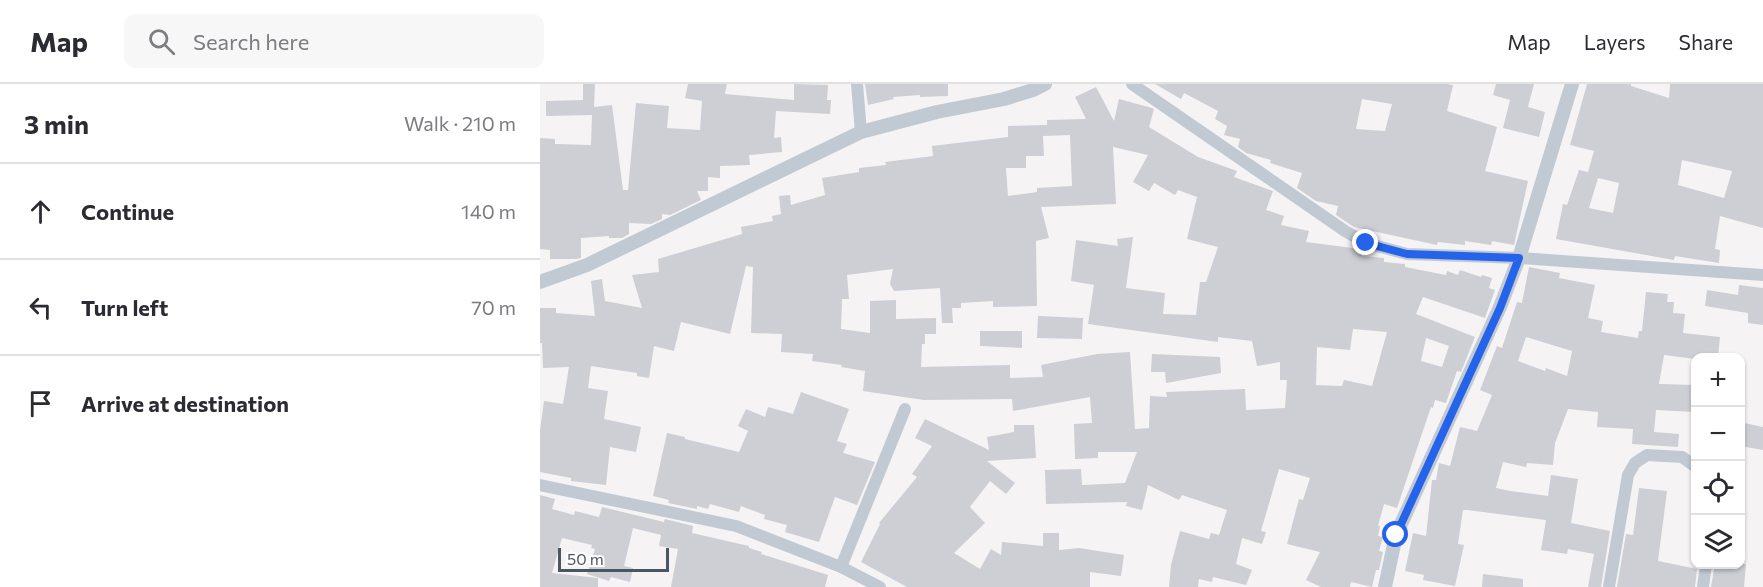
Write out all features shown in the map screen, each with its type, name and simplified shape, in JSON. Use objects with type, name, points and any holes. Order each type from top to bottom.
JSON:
[{"type":"street","points":[[857,84],[861,132]]},
{"type":"street","points":[[540,282],[587,265],[861,132],[937,112],[1004,99],[1045,84]]},
{"type":"street","points":[[1132,84],[1366,243],[1407,254],[1519,258],[1763,275]]},
{"type":"street","points":[[1385,587],[1396,535],[1500,308],[1519,258],[1572,84]]},
{"type":"street","points":[[841,567],[905,409]]},
{"type":"street","points":[[1609,587],[1628,475],[1635,463],[1647,455],[1682,457],[1691,465]]},
{"type":"street","points":[[540,486],[736,526],[841,567],[880,587]]},
{"type":"street","points":[[1703,587],[1705,569]]},
{"type":"building","points":[[583,84],[595,84],[594,107],[612,105],[623,190],[628,190],[636,103],[669,106],[667,128],[700,130],[702,101],[685,98],[688,84],[727,84],[725,94],[794,100],[794,84],[828,85],[827,100],[831,100],[830,114],[776,111],[774,138],[781,137],[782,152],[749,155],[750,165],[720,166],[720,178],[708,177],[708,191],[697,191],[701,200],[670,215],[662,214],[662,219],[651,224],[629,223],[629,234],[622,238],[609,238],[609,236],[581,238],[581,258],[550,259],[550,250],[540,249],[540,138],[555,139],[555,144],[591,145],[592,115],[546,116],[546,101],[583,100]]},
{"type":"building","points":[[865,84],[948,84],[948,96],[893,97],[894,99],[868,105]]},
{"type":"building","points":[[1155,84],[1453,85],[1447,111],[1497,127],[1485,171],[1528,181],[1514,245],[1492,241],[1491,245],[1465,241],[1465,245],[1438,242],[1437,245],[1354,227],[1336,215],[1338,206],[1316,201],[1297,188],[1302,173],[1270,163],[1271,160],[1246,153],[1238,147],[1240,139],[1224,135],[1227,126],[1215,119],[1218,111],[1184,93],[1181,99]],"holes":[[[1362,99],[1392,104],[1385,131],[1356,129]]]},
{"type":"building","points":[[1496,84],[1534,84],[1528,107],[1545,112],[1539,137],[1503,128],[1510,100],[1493,95]]},
{"type":"building","points":[[1587,84],[1631,84],[1631,86],[1669,98],[1670,84],[1763,84],[1763,228],[1720,216],[1715,249],[1720,250],[1719,263],[1675,256],[1674,260],[1556,239],[1563,204],[1567,205],[1579,170],[1588,172],[1594,151],[1570,145]],"holes":[[[1682,160],[1732,171],[1724,198],[1678,185]],[[1598,178],[1619,183],[1613,213],[1589,208]]]},
{"type":"building","points":[[1096,87],[1114,121],[1119,99],[1154,109],[1149,127],[1198,157],[1237,171],[1234,177],[1273,191],[1266,210],[1284,216],[1281,225],[1309,231],[1306,242],[1360,249],[1362,256],[1384,258],[1384,262],[1405,264],[1405,267],[1446,275],[1447,271],[1458,275],[1460,270],[1492,278],[1489,288],[1495,290],[1485,318],[1423,297],[1416,314],[1475,337],[1461,372],[1457,371],[1446,403],[1435,400],[1433,408],[1431,407],[1397,508],[1384,504],[1378,526],[1380,526],[1378,536],[1383,537],[1379,551],[1383,552],[1372,587],[1351,582],[1350,587],[1321,587],[1306,580],[1320,552],[1287,544],[1299,499],[1303,500],[1310,478],[1279,469],[1261,531],[1266,532],[1262,544],[1242,538],[1236,564],[1252,570],[1246,585],[1213,577],[1212,582],[1199,579],[1198,587],[1169,587],[1171,565],[1180,531],[1209,539],[1211,533],[1219,535],[1227,510],[1182,495],[1179,500],[1148,485],[1142,510],[1126,506],[1127,502],[1046,504],[1045,470],[1081,469],[1082,485],[1125,483],[1137,452],[1098,452],[1098,458],[1075,459],[1074,424],[1092,423],[1090,397],[1013,411],[1012,399],[924,400],[863,391],[865,371],[812,361],[813,354],[781,352],[782,334],[751,333],[753,267],[746,266],[730,334],[681,322],[674,351],[654,346],[649,378],[637,376],[637,373],[591,366],[588,388],[608,391],[604,419],[641,427],[636,452],[610,447],[606,485],[571,481],[571,478],[540,472],[540,430],[544,401],[563,404],[569,367],[543,368],[540,308],[556,308],[556,313],[595,316],[591,281],[602,279],[605,301],[642,308],[632,275],[659,272],[658,259],[742,234],[741,227],[773,221],[772,216],[781,214],[779,196],[790,195],[791,205],[825,195],[822,178],[859,172],[859,168],[886,165],[885,162],[933,156],[932,146],[1008,137],[1008,126],[1047,125],[1047,120],[1086,119],[1075,97]],"holes":[[[1070,135],[1072,186],[1037,188],[1037,192],[1008,196],[1006,168],[1026,168],[1026,156],[1044,156],[1043,136]],[[1113,147],[1148,155],[1133,182],[1149,191],[1154,183],[1175,195],[1178,190],[1197,197],[1187,239],[1218,247],[1206,282],[1200,282],[1196,315],[1163,314],[1165,293],[1126,288],[1133,237],[1117,239],[1118,246],[1076,240],[1071,281],[1094,285],[1088,324],[1218,342],[1218,337],[1252,341],[1257,366],[1280,362],[1280,380],[1287,380],[1285,408],[1246,410],[1245,389],[1166,392],[1167,397],[1150,396],[1149,428],[1135,429],[1130,352],[1097,354],[1041,365],[1043,377],[1010,378],[1010,365],[921,367],[925,334],[936,334],[936,318],[896,319],[896,300],[870,301],[870,333],[841,329],[842,299],[849,299],[847,275],[893,269],[890,284],[894,291],[940,288],[942,323],[953,323],[952,308],[961,308],[961,303],[993,301],[993,307],[1037,306],[1036,241],[1049,238],[1041,207],[1116,204]],[[1353,329],[1387,332],[1372,386],[1344,380],[1342,386],[1316,385],[1317,347],[1350,350]],[[1426,338],[1449,346],[1442,367],[1421,361]]]},
{"type":"building","points":[[1529,267],[1560,273],[1559,278],[1595,285],[1588,318],[1603,321],[1601,332],[1638,338],[1639,331],[1642,331],[1646,292],[1668,294],[1667,302],[1674,302],[1673,313],[1685,314],[1683,333],[1720,337],[1718,353],[1691,353],[1691,358],[1664,355],[1659,384],[1691,385],[1691,412],[1656,410],[1654,432],[1679,434],[1678,447],[1632,444],[1633,429],[1597,427],[1598,412],[1568,409],[1555,443],[1553,465],[1527,463],[1526,467],[1503,462],[1496,488],[1548,496],[1551,475],[1578,479],[1571,523],[1610,531],[1601,587],[1588,587],[1594,554],[1568,549],[1567,554],[1541,550],[1546,520],[1467,510],[1463,510],[1458,544],[1464,545],[1455,586],[1423,580],[1424,575],[1405,571],[1413,533],[1426,536],[1432,480],[1436,480],[1439,463],[1450,466],[1460,427],[1477,431],[1492,395],[1480,390],[1497,346],[1502,348],[1517,302],[1522,303]],"holes":[[[1526,337],[1572,351],[1567,376],[1518,361]]]},
{"type":"building","points":[[1739,285],[1763,288],[1763,325],[1748,323],[1748,313],[1705,306],[1707,290],[1738,295]]},
{"type":"building","points":[[1038,316],[1083,318],[1082,339],[1037,338]]},
{"type":"building","points":[[980,331],[1022,331],[1022,348],[980,346]]},
{"type":"building","points":[[1152,354],[1220,357],[1221,373],[1166,383],[1165,372],[1151,372]]},
{"type":"building","points":[[801,392],[849,409],[837,441],[847,444],[843,453],[875,462],[857,505],[835,497],[819,542],[785,532],[787,525],[764,519],[765,515],[741,506],[739,512],[710,504],[708,509],[697,506],[697,509],[668,503],[669,500],[653,496],[667,433],[739,452],[748,431],[738,426],[746,409],[765,417],[768,407],[793,414]]},
{"type":"building","points":[[925,419],[989,450],[987,437],[1014,432],[1014,425],[1034,425],[1036,458],[987,461],[1015,483],[1006,494],[990,481],[970,507],[985,523],[954,553],[980,569],[991,549],[1001,555],[1002,542],[1043,546],[1043,533],[1059,533],[1059,550],[1079,548],[1124,555],[1121,576],[1090,572],[1090,587],[907,587],[861,562],[879,523],[917,477],[912,474],[932,446],[915,438]]},
{"type":"building","points":[[1745,423],[1763,427],[1763,450],[1745,447]]},
{"type":"building","points":[[1639,488],[1667,491],[1658,561],[1697,569],[1695,587],[1617,587],[1626,534],[1633,535]]},
{"type":"building","points":[[540,495],[555,499],[552,509],[574,515],[575,511],[599,517],[602,507],[664,522],[665,519],[693,526],[692,533],[749,546],[749,548],[762,552],[761,554],[828,575],[825,587],[671,587],[678,549],[659,546],[661,535],[633,528],[624,566],[633,568],[630,582],[611,577],[609,581],[587,574],[595,549],[591,548],[592,545],[562,538],[552,573],[598,578],[598,587],[540,587]]},
{"type":"building","points":[[1746,564],[1744,587],[1711,587],[1714,569],[1745,569]]},
{"type":"building","points":[[1483,574],[1523,579],[1523,587],[1482,587]]},
{"type":"route","points":[[1366,243],[1407,254],[1519,258],[1500,308],[1396,535]]}]
